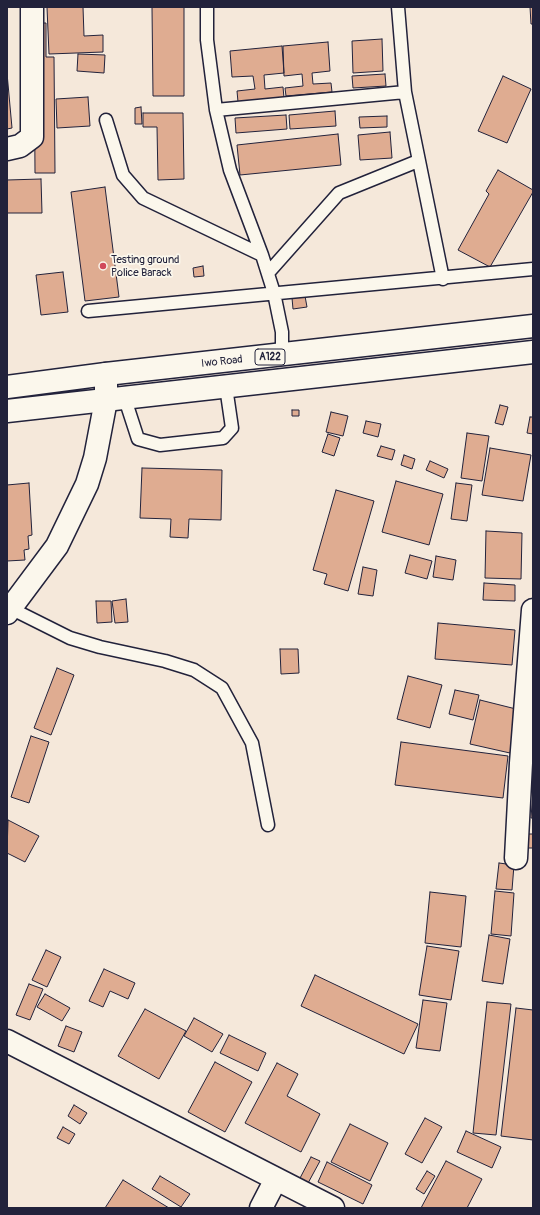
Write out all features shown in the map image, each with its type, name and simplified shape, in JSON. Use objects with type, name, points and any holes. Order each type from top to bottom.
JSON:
[{"type":"main road","points":[[7,149],[20,146],[32,137],[32,7]]},
{"type":"main road","name":"Iwo Road","points":[[7,387],[106,374],[533,326]]},
{"type":"main road","name":"A122","points":[[7,411],[533,352]]},
{"type":"main road","points":[[282,355],[286,379]]},
{"type":"main road","points":[[8,611],[57,546],[78,507],[88,484],[95,458],[116,399],[106,374]]},
{"type":"main road","points":[[516,858],[527,765],[533,610]]},
{"type":"main road","points":[[7,1041],[332,1208]]},
{"type":"main road","points":[[261,1208],[276,1178]]},
{"type":"lane","points":[[207,7],[207,40],[216,110],[230,170],[262,255],[274,293],[282,332],[282,355]]},
{"type":"lane","points":[[398,7],[405,92],[443,279]]},
{"type":"lane","points":[[216,110],[405,92]]},
{"type":"lane","points":[[106,120],[123,175],[143,198],[262,255]]},
{"type":"lane","points":[[268,273],[339,193],[418,161]]},
{"type":"lane","points":[[88,311],[274,293],[443,279],[533,269]]},
{"type":"lane","points":[[116,399],[138,439],[160,445],[223,438],[232,428],[226,387]]},
{"type":"lane","points":[[8,611],[70,638],[100,647],[165,661],[194,670],[222,688],[252,743],[268,825]]},
{"type":"building","points":[[47,7],[83,7],[84,36],[103,35],[103,52],[49,54]]},
{"type":"building","points":[[152,7],[184,7],[184,96],[153,96]]},
{"type":"building","points":[[530,7],[533,7],[533,24],[531,24]]},
{"type":"building","points":[[34,23],[46,23],[46,57],[54,57],[55,173],[35,173]]},
{"type":"building","points":[[382,39],[383,71],[353,73],[352,41]]},
{"type":"building","points":[[328,42],[330,71],[312,73],[313,84],[331,83],[332,92],[286,96],[285,88],[303,86],[302,74],[284,76],[283,46]]},
{"type":"building","points":[[282,46],[284,73],[264,75],[265,89],[283,87],[284,98],[238,102],[237,91],[255,89],[253,76],[232,77],[230,51]]},
{"type":"building","points":[[78,54],[105,55],[104,73],[77,71]]},
{"type":"building","points":[[7,73],[12,128],[7,129]]},
{"type":"building","points":[[385,74],[386,86],[353,88],[352,76]]},
{"type":"building","points":[[503,76],[531,89],[507,143],[478,131]]},
{"type":"building","points":[[88,97],[90,126],[57,128],[56,99]]},
{"type":"building","points":[[141,107],[142,124],[135,124],[135,108]]},
{"type":"building","points":[[335,111],[336,126],[290,129],[289,115]]},
{"type":"building","points":[[143,113],[183,113],[184,179],[158,180],[157,127],[143,127]]},
{"type":"building","points":[[286,115],[287,129],[236,133],[235,118]]},
{"type":"building","points":[[387,116],[387,127],[360,128],[359,117]]},
{"type":"building","points":[[390,132],[392,158],[360,160],[358,135]]},
{"type":"building","points":[[338,134],[341,165],[240,175],[237,145]]},
{"type":"building","points":[[498,170],[533,190],[533,192],[490,267],[458,250],[489,194],[486,191]]},
{"type":"building","points":[[41,179],[42,213],[7,213],[7,180]]},
{"type":"building","points":[[105,187],[119,297],[85,301],[71,192]]},
{"type":"building","points":[[203,266],[204,276],[194,277],[193,268]]},
{"type":"building","points":[[63,272],[68,312],[41,315],[36,275]]},
{"type":"building","points":[[305,296],[307,307],[293,309],[292,298]]},
{"type":"building","points":[[500,405],[508,407],[503,425],[495,423]]},
{"type":"building","points":[[292,410],[299,410],[299,416],[292,416]]},
{"type":"building","points":[[331,412],[348,416],[343,436],[326,432]]},
{"type":"building","points":[[530,417],[533,417],[533,434],[527,433]]},
{"type":"building","points":[[366,421],[381,424],[378,437],[363,433]]},
{"type":"building","points":[[467,433],[489,436],[482,481],[461,478]]},
{"type":"building","points":[[328,434],[340,438],[334,456],[322,452]]},
{"type":"building","points":[[381,446],[395,450],[392,460],[377,456]]},
{"type":"building","points":[[490,448],[531,455],[523,501],[482,495]]},
{"type":"building","points":[[404,455],[415,459],[412,469],[401,465]]},
{"type":"building","points":[[430,461],[448,469],[444,478],[426,470]]},
{"type":"building","points":[[142,468],[222,470],[221,520],[189,519],[188,538],[170,537],[171,519],[140,518]]},
{"type":"building","points":[[396,481],[443,494],[429,545],[382,532]]},
{"type":"building","points":[[29,483],[32,535],[28,536],[29,549],[24,550],[25,560],[7,561],[7,485]]},
{"type":"building","points":[[456,483],[472,485],[467,521],[451,519]]},
{"type":"building","points":[[336,490],[374,501],[348,591],[324,584],[327,574],[313,570]]},
{"type":"building","points":[[486,531],[522,533],[521,579],[485,578]]},
{"type":"building","points":[[410,555],[432,561],[427,579],[405,573]]},
{"type":"building","points":[[436,556],[456,560],[453,580],[433,577]]},
{"type":"building","points":[[363,567],[377,570],[373,596],[358,594]]},
{"type":"building","points":[[484,583],[515,585],[515,601],[483,600]]},
{"type":"building","points":[[126,599],[128,622],[115,623],[112,601]]},
{"type":"building","points":[[96,601],[111,601],[112,622],[97,623]]},
{"type":"building","points":[[438,623],[515,630],[512,665],[435,659]]},
{"type":"building","points":[[280,649],[298,649],[299,673],[281,674]]},
{"type":"building","points":[[57,668],[74,675],[51,735],[34,728]]},
{"type":"building","points":[[408,676],[442,685],[430,728],[397,719]]},
{"type":"building","points":[[455,690],[479,695],[473,720],[449,714]]},
{"type":"building","points":[[480,700],[520,710],[510,753],[470,744]]},
{"type":"building","points":[[31,736],[49,742],[29,803],[11,797]]},
{"type":"building","points":[[401,742],[508,756],[503,798],[395,785]]},
{"type":"building","points":[[533,791],[533,818],[531,818]]},
{"type":"building","points":[[8,820],[39,836],[25,862],[7,853]]},
{"type":"building","points":[[526,834],[533,834],[533,848],[525,848]]},
{"type":"building","points":[[499,863],[514,865],[512,890],[496,889]]},
{"type":"building","points":[[495,891],[514,893],[511,936],[491,934]]},
{"type":"building","points":[[430,892],[466,896],[461,947],[425,943]]},
{"type":"building","points":[[489,935],[510,939],[503,984],[482,981]]},
{"type":"building","points":[[427,946],[459,951],[451,1000],[419,995]]},
{"type":"building","points":[[46,950],[61,957],[47,987],[32,980]]},
{"type":"building","points":[[104,969],[135,983],[128,999],[110,991],[103,1007],[89,1001]]},
{"type":"building","points":[[315,975],[418,1024],[404,1054],[301,1006]]},
{"type":"building","points":[[29,984],[43,989],[30,1020],[16,1015]]},
{"type":"building","points":[[45,994],[70,1008],[62,1021],[37,1007]]},
{"type":"building","points":[[423,1000],[447,1003],[440,1051],[416,1048]]},
{"type":"building","points":[[487,1002],[511,1004],[496,1135],[473,1133]]},
{"type":"building","points":[[516,1008],[533,1010],[533,1140],[501,1136]]},
{"type":"building","points":[[145,1009],[186,1031],[159,1079],[118,1056]]},
{"type":"building","points":[[194,1018],[223,1034],[212,1052],[184,1036]]},
{"type":"building","points":[[66,1026],[82,1032],[74,1052],[58,1046]]},
{"type":"building","points":[[229,1035],[266,1053],[258,1071],[220,1053]]},
{"type":"building","points":[[215,1062],[252,1082],[225,1132],[188,1112]]},
{"type":"building","points":[[277,1063],[298,1074],[287,1096],[320,1114],[301,1152],[245,1123]]},
{"type":"building","points":[[74,1105],[87,1113],[80,1124],[68,1116]]},
{"type":"building","points":[[425,1118],[442,1127],[422,1163],[405,1154]]},
{"type":"building","points":[[350,1124],[388,1143],[370,1181],[331,1162]]},
{"type":"building","points":[[63,1127],[75,1134],[69,1144],[57,1138]]},
{"type":"building","points":[[466,1131],[501,1147],[492,1168],[457,1152]]},
{"type":"building","points":[[311,1157],[320,1161],[307,1185],[299,1180]]},
{"type":"building","points":[[446,1161],[482,1179],[467,1208],[421,1208]]},
{"type":"building","points":[[327,1162],[372,1185],[363,1204],[318,1182]]},
{"type":"building","points":[[427,1171],[435,1176],[424,1194],[416,1189]]},
{"type":"building","points":[[160,1176],[190,1194],[181,1207],[152,1189]]},
{"type":"building","points":[[123,1180],[169,1208],[105,1208]]},
{"type":"place","name":"Testing ground Police Barack","points":[[103,266]]}]
